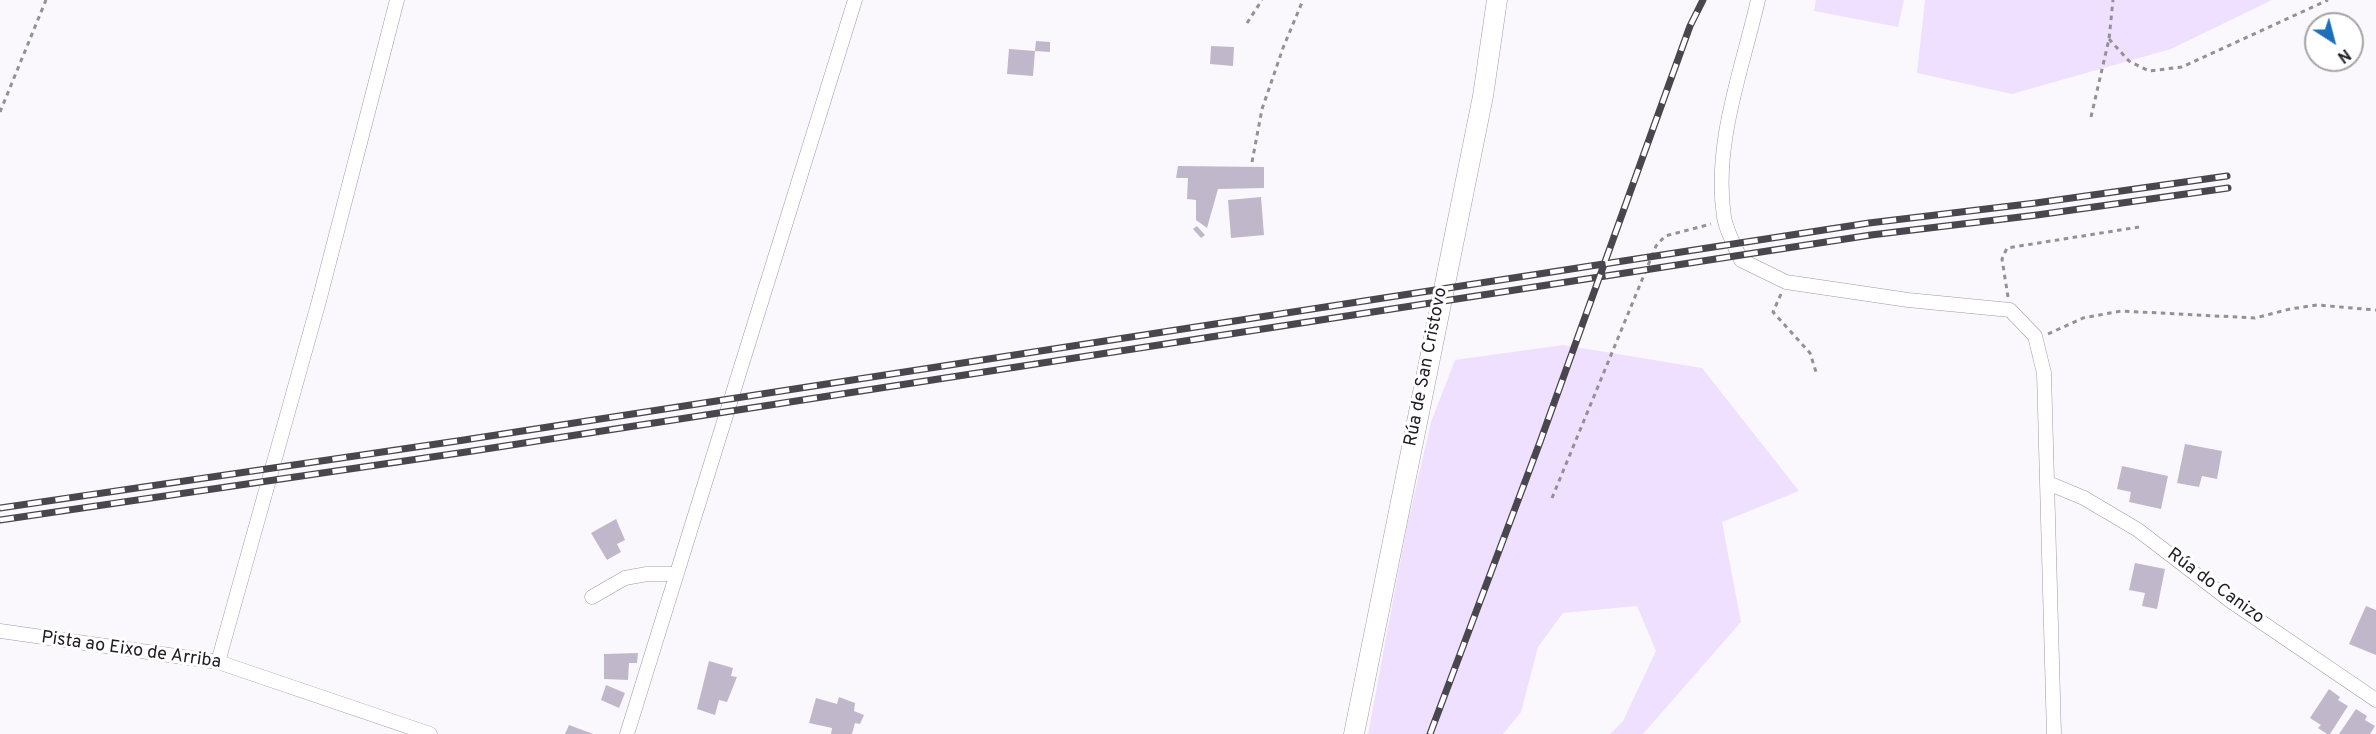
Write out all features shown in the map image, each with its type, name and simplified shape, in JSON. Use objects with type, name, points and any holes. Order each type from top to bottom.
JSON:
[{"type":"street","points":[[218,662],[319,300],[397,0]]},
{"type":"street","points":[[627,734],[855,0]]},
{"type":"street","name":"Rúa de San Cristovo","points":[[1353,734],[1483,96],[1497,0]]},
{"type":"street","points":[[1758,0],[1731,108],[1721,168],[1724,219],[1741,260],[1786,282],[1908,300],[2010,310],[2035,336],[2044,374],[2054,734]]},
{"type":"street","name":"Rúa do Canizo","points":[[2048,483],[2084,498],[2138,530],[2232,602],[2376,700]]},
{"type":"street","points":[[592,597],[625,578],[647,574],[677,573]]},
{"type":"street","name":"Pista ao Eixo de Arriba","points":[[0,631],[218,662],[410,731],[430,734]]},
{"type":"path","points":[[0,112],[46,0]]},
{"type":"path","points":[[1247,23],[1262,0]]},
{"type":"path","points":[[1252,162],[1262,109],[1282,48],[1303,0]]},
{"type":"path","points":[[2091,117],[2109,39],[2113,0]]},
{"type":"path","points":[[2109,39],[2129,61],[2149,71],[2182,67],[2328,0]]},
{"type":"path","points":[[1552,498],[1656,246],[1665,236],[1705,227],[1724,219]]},
{"type":"path","points":[[2010,310],[2002,259],[2007,248],[2139,227]]},
{"type":"path","points":[[1786,282],[1773,312],[1810,353],[1816,372]]},
{"type":"path","points":[[2035,336],[2051,333],[2083,318],[2121,311],[2255,318],[2317,305],[2376,310]]},
{"type":"shaded area","points":[[1816,0],[1904,0],[1898,27],[1814,11]]},
{"type":"shaded area","points":[[1925,0],[2272,0],[2171,49],[2012,94],[1917,73]]},
{"type":"shaded area","points":[[1563,345],[1702,368],[1799,491],[1722,522],[1741,622],[1643,734],[1610,734],[1623,721],[1656,651],[1637,606],[1563,613],[1538,647],[1521,712],[1503,734],[1368,734],[1407,526],[1431,422],[1455,360]]},
{"type":"building","points":[[1036,41],[1050,42],[1050,52],[1035,51]]},
{"type":"building","points":[[1211,46],[1234,47],[1233,66],[1210,64]]},
{"type":"building","points":[[1009,49],[1035,51],[1033,76],[1007,74]]},
{"type":"building","points":[[1178,166],[1264,167],[1264,188],[1218,189],[1207,228],[1196,220],[1196,200],[1187,199],[1188,178],[1176,178]]},
{"type":"building","points":[[1261,197],[1264,235],[1231,238],[1228,200]]},
{"type":"building","points":[[1197,226],[1205,235],[1201,238],[1193,229]]},
{"type":"building","points":[[2185,444],[2222,451],[2217,479],[2202,476],[2199,487],[2177,483]]},
{"type":"building","points":[[2122,466],[2168,476],[2161,509],[2129,502],[2131,492],[2117,489]]},
{"type":"building","points":[[616,519],[625,540],[617,544],[621,552],[607,560],[591,533]]},
{"type":"building","points":[[2135,563],[2165,569],[2157,609],[2142,606],[2145,593],[2129,590]]},
{"type":"building","points":[[2366,606],[2376,610],[2376,655],[2349,644]]},
{"type":"building","points":[[638,653],[637,663],[629,663],[628,680],[604,679],[604,654]]},
{"type":"building","points":[[709,661],[733,668],[731,676],[737,677],[727,702],[719,700],[715,715],[697,709]]},
{"type":"building","points":[[606,685],[625,693],[619,708],[601,700]]},
{"type":"building","points":[[2329,689],[2340,697],[2338,700],[2348,706],[2330,734],[2327,734],[2318,728],[2321,725],[2310,718]]},
{"type":"building","points":[[839,697],[855,703],[854,711],[864,715],[860,724],[855,723],[852,734],[831,734],[832,728],[809,723],[816,698],[837,704]]},
{"type":"building","points":[[2356,709],[2367,716],[2365,720],[2375,726],[2370,734],[2339,734]]},
{"type":"building","points":[[569,725],[593,734],[565,734]]},
{"type":"railway","points":[[1430,734],[1540,442],[1690,26],[1703,0]]},
{"type":"railway","points":[[0,508],[464,440],[1869,223],[2036,203],[2227,176]]},
{"type":"railway","points":[[0,520],[466,452],[1871,235],[2037,215],[2228,188]]}]
